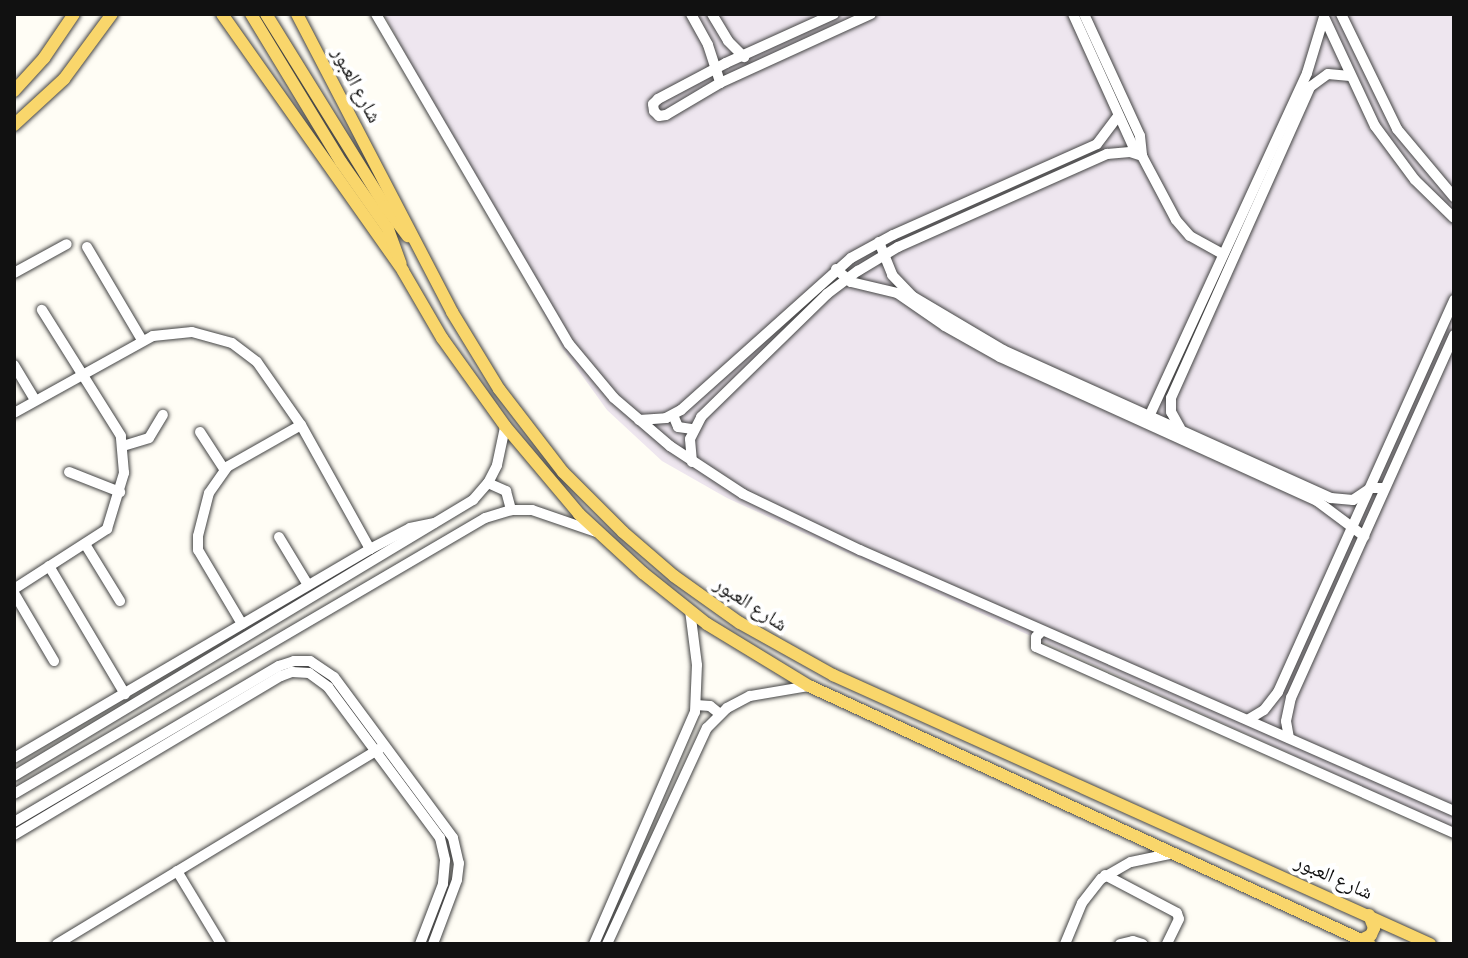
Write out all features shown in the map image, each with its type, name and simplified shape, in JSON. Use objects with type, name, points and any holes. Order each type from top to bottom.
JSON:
[{"type":"main road","points":[[14,91],[55,43],[74,14]]},
{"type":"main road","points":[[14,125],[64,79],[112,14]]},
{"type":"main road","name":"شارع العبور","points":[[222,14],[403,271],[442,338],[505,426],[552,485],[600,534],[690,610],[735,642],[809,686],[1365,942]]},
{"type":"main road","points":[[251,14],[341,162],[388,229],[403,271]]},
{"type":"main road","points":[[266,14],[389,213],[419,246]]},
{"type":"main road","name":"شارع العبور","points":[[297,14],[461,328],[499,389],[563,472],[639,546],[740,623],[833,675],[1430,944]]},
{"type":"main road","points":[[442,338],[461,328]]},
{"type":"main road","points":[[1365,942],[1373,932],[1374,925],[1369,915]]},
{"type":"main road","points":[[1397,944],[1402,938],[1413,936]]},
{"type":"street","points":[[376,14],[559,329],[602,385],[639,420],[692,462],[763,504],[1042,631],[1454,811]]},
{"type":"street","points":[[691,14],[710,51],[720,83]]},
{"type":"street","points":[[712,14],[728,41],[743,55],[749,69]]},
{"type":"street","points":[[834,14],[743,55],[655,101],[654,111],[659,116],[666,115],[720,83],[871,14]]},
{"type":"street","points":[[1073,14],[1118,116],[1180,226],[1190,236],[1223,254]]},
{"type":"street","points":[[1084,14],[1140,136],[1142,156]]},
{"type":"street","points":[[1341,14],[1373,85],[1411,149],[1454,197]]},
{"type":"street","points":[[1323,16],[1357,92],[1398,160],[1454,218]]},
{"type":"street","points":[[1181,430],[1171,412],[1171,398],[1248,212],[1300,98],[1316,51],[1323,16]]},
{"type":"street","points":[[710,51],[719,50],[728,41]]},
{"type":"street","points":[[1300,98],[1321,77],[1335,73],[1350,76]]},
{"type":"street","points":[[1357,92],[1373,85]]},
{"type":"street","points":[[692,462],[689,446],[693,429],[845,280],[985,195],[1097,144],[1107,135],[1118,116]]},
{"type":"street","points":[[1107,135],[1115,153]]},
{"type":"street","points":[[1398,160],[1411,149]]},
{"type":"street","points":[[639,420],[673,415],[836,269],[879,242],[990,206],[1115,153],[1142,156]]},
{"type":"street","points":[[1030,175],[1035,186]]},
{"type":"street","points":[[1423,189],[1435,178]]},
{"type":"street","points":[[985,195],[990,206]]},
{"type":"street","points":[[1148,419],[1223,254],[1248,212]]},
{"type":"street","points":[[879,242],[892,285]]},
{"type":"street","points":[[14,273],[67,244]]},
{"type":"street","points":[[87,247],[142,340]]},
{"type":"street","points":[[836,269],[845,280],[892,285],[972,342],[1311,494],[1353,500],[1367,490],[1384,488]]},
{"type":"street","points":[[1249,719],[1270,704],[1454,300]]},
{"type":"street","points":[[42,310],[110,418],[123,446],[120,492],[110,525],[14,591],[54,661]]},
{"type":"street","points":[[14,413],[142,340],[168,333],[192,332],[237,346],[257,362],[301,425],[370,549]]},
{"type":"street","points":[[1289,738],[1287,714],[1454,335]]},
{"type":"street","points":[[1435,342],[1448,348]]},
{"type":"street","points":[[14,365],[35,400]]},
{"type":"street","points":[[123,446],[149,438],[163,415]]},
{"type":"street","points":[[673,415],[680,428],[693,429]]},
{"type":"street","points":[[1148,419],[1181,430],[1311,494],[1351,529],[1364,536]]},
{"type":"street","points":[[242,624],[197,545],[209,493],[224,469],[301,425]]},
{"type":"street","points":[[14,776],[473,500],[488,483],[500,458],[505,426]]},
{"type":"street","points":[[200,432],[224,469]]},
{"type":"street","points":[[69,472],[120,492]]},
{"type":"street","points":[[488,483],[506,491],[511,510]]},
{"type":"street","points":[[1336,513],[1341,500]]},
{"type":"street","points":[[14,794],[485,518],[511,510],[544,512],[600,534]]},
{"type":"street","points":[[15,756],[370,549],[410,528],[440,522]]},
{"type":"street","points":[[279,537],[308,585]]},
{"type":"street","points":[[85,544],[120,601]]},
{"type":"street","points":[[49,566],[125,694]]},
{"type":"street","points":[[594,944],[696,705],[697,655],[690,610]]},
{"type":"street","points":[[1042,631],[1036,637],[1036,647],[1454,833]]},
{"type":"street","points":[[1055,655],[1067,641]]},
{"type":"street","points":[[14,835],[60,801],[250,689],[289,662],[316,663],[334,677],[442,844],[443,884],[420,944]]},
{"type":"street","points":[[607,944],[699,741],[720,714],[758,693],[809,686]]},
{"type":"street","points":[[1270,704],[1275,716],[1287,714]]},
{"type":"street","points":[[696,705],[710,706],[720,714]]},
{"type":"street","points":[[57,944],[380,748]]},
{"type":"street","points":[[380,748],[443,820],[456,846],[457,880],[433,944]]},
{"type":"street","points":[[1353,788],[1362,770]]},
{"type":"street","points":[[14,822],[60,801]]},
{"type":"street","points":[[1065,944],[1082,903],[1105,875],[1140,859],[1176,853]]},
{"type":"street","points":[[177,871],[221,944]]},
{"type":"street","points":[[1105,875],[1176,911],[1179,919],[1167,944]]},
{"type":"street","points":[[1120,944],[1133,941],[1143,944]]},
{"type":"shaded area","points":[[384,14],[1454,14],[1454,828],[727,498],[662,461],[607,410],[563,349]]}]
